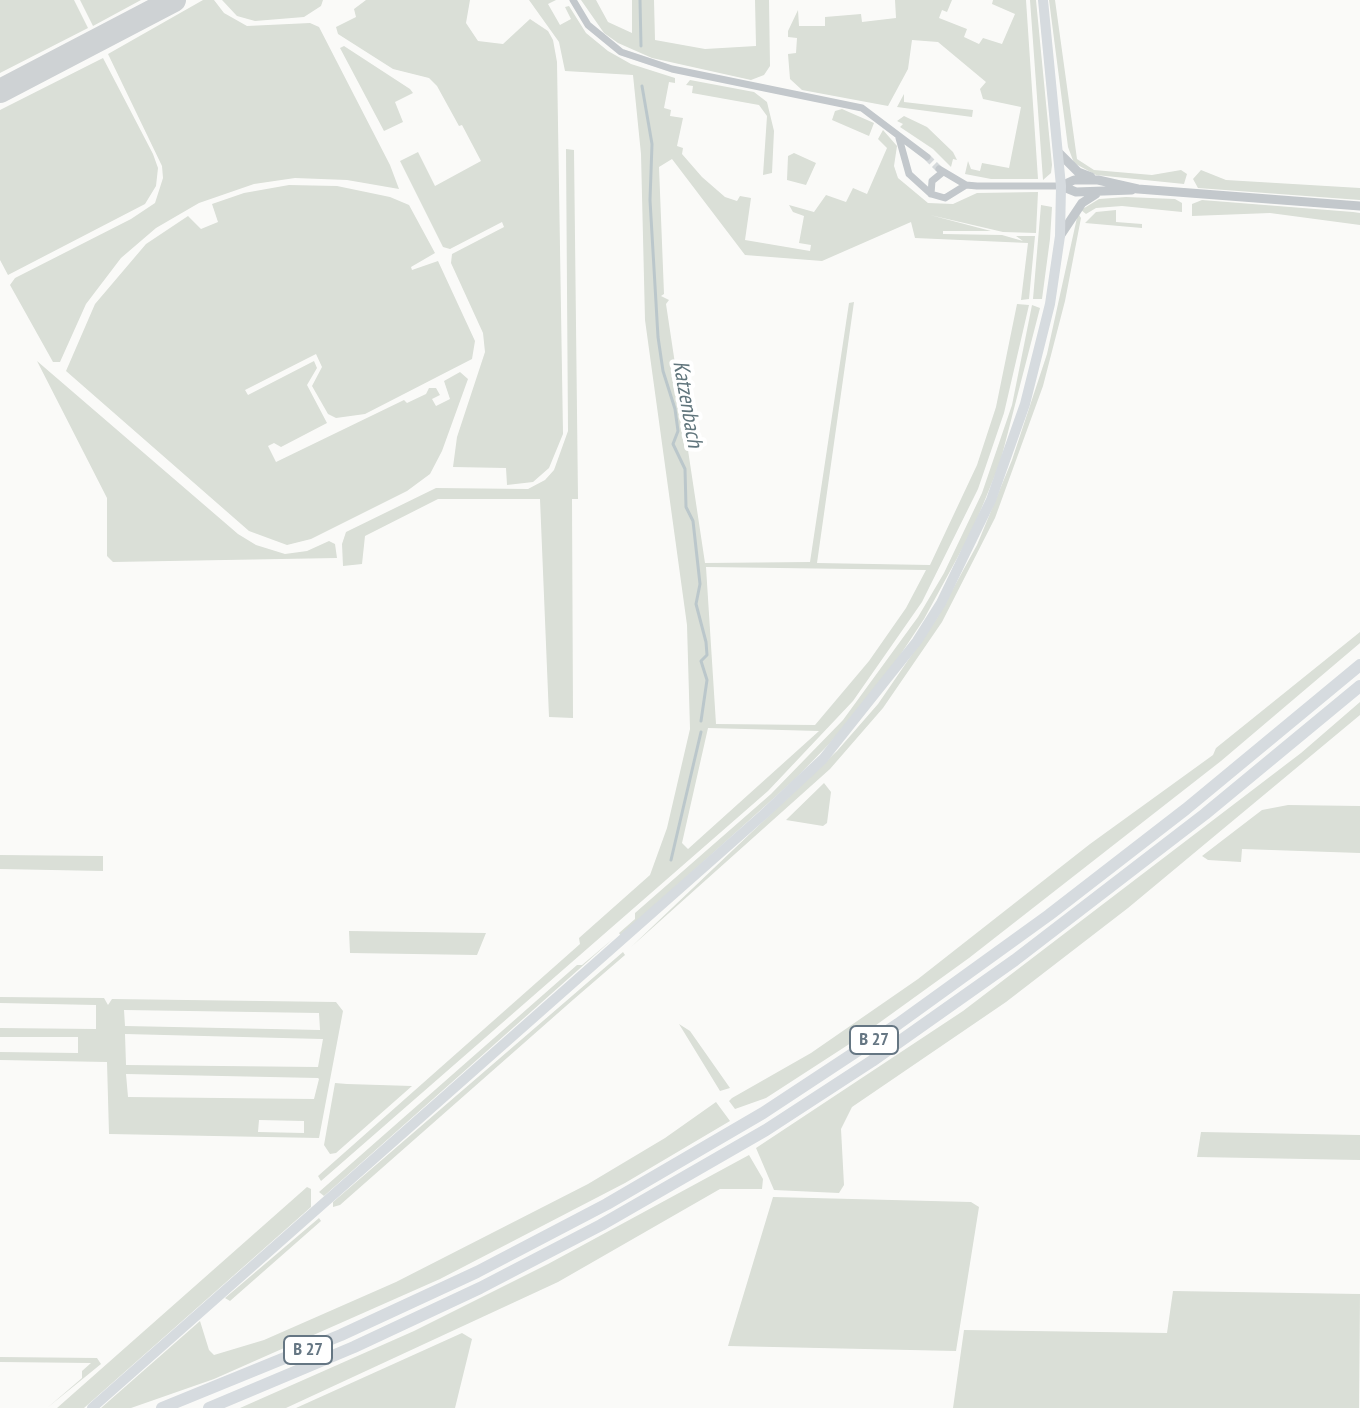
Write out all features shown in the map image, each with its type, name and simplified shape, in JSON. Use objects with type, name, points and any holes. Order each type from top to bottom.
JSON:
[{"type":"highway","name":"B 27","points":[[162,1408],[341,1335],[477,1272],[607,1204],[772,1107],[898,1024],[1049,915],[1186,809],[1360,665]]},
{"type":"highway","name":"B 27","points":[[209,1408],[354,1347],[469,1293],[601,1225],[766,1130],[910,1035],[1044,939],[1205,814],[1360,686]]},
{"type":"main road","points":[[92,1408],[622,943],[823,759],[860,716],[941,603],[991,500],[1035,366],[1060,236],[1060,154],[1043,0]]},
{"type":"street","points":[[573,0],[597,34],[634,58],[854,106],[876,117],[927,157]]},
{"type":"street","points":[[899,136],[909,174],[931,194],[945,198],[966,185]]},
{"type":"street","points":[[1060,154],[1078,172],[1138,189],[1360,206]]},
{"type":"street","points":[[931,194],[932,181],[941,170],[966,185],[1061,186],[1076,192],[1097,194],[1138,189]]},
{"type":"street","points":[[1061,186],[1074,180],[1098,180]]},
{"type":"street","points":[[1060,236],[1077,208],[1097,194]]},
{"type":"shaded area","points":[[0,0],[74,0],[88,28],[0,73]]},
{"type":"shaded area","points":[[80,0],[141,0],[93,26]]},
{"type":"shaded area","points":[[203,0],[214,0],[224,13],[247,26],[310,23],[319,27],[390,165],[399,189],[347,180],[295,178],[254,184],[199,203],[156,228],[121,258],[86,304],[60,362],[53,362],[10,285],[15,278],[131,219],[155,203],[163,178],[162,166],[108,54]]},
{"type":"shaded area","points":[[222,0],[323,0],[321,6],[304,17],[255,21],[237,16]]},
{"type":"shaded area","points":[[366,0],[470,0],[466,23],[478,41],[503,44],[530,19],[548,31],[553,40],[557,62],[563,434],[549,468],[533,482],[507,485],[506,468],[453,467],[457,437],[485,352],[483,333],[451,263],[452,254],[504,227],[502,222],[450,249],[443,247],[400,161],[418,152],[435,186],[481,161],[462,125],[459,126],[437,86],[429,78],[393,69],[338,34],[336,27],[356,17],[354,9]]},
{"type":"shaded area","points":[[529,0],[556,0],[548,4],[560,25],[571,19],[565,7],[569,6],[586,33],[608,51],[631,64],[675,78],[675,83],[669,82],[664,108],[671,110],[670,116],[683,118],[677,146],[683,148],[682,154],[702,177],[725,197],[737,201],[740,196],[751,198],[745,240],[810,251],[811,245],[799,243],[804,216],[793,212],[789,205],[814,212],[826,195],[846,202],[853,188],[867,194],[887,148],[878,139],[883,130],[897,146],[894,166],[898,178],[928,203],[953,204],[977,193],[1038,192],[1036,233],[1003,232],[930,215],[991,231],[943,231],[943,234],[1002,235],[1023,241],[1016,236],[1035,236],[1029,299],[1021,300],[1028,243],[915,238],[911,222],[822,261],[745,255],[672,159],[659,167],[664,294],[661,296],[669,300],[666,304],[705,563],[810,562],[849,303],[854,302],[817,563],[930,565],[977,465],[996,407],[1017,304],[1029,305],[1004,413],[978,489],[922,602],[853,701],[768,791],[321,1181],[318,1176],[580,944],[579,938],[650,875],[667,828],[690,729],[687,625],[645,320],[641,154],[633,75],[565,71],[559,42]],"holes":[[[706,567],[926,570],[906,608],[869,661],[815,725],[716,724]],[[708,728],[819,731],[688,849],[682,843]]]},
{"type":"shaded area","points":[[581,0],[596,0],[608,22],[632,33],[632,0],[654,0],[655,40],[705,49],[756,46],[755,0],[769,0],[770,66],[764,75],[751,80],[652,58],[618,43],[604,33]]},
{"type":"shaded area","points":[[895,0],[952,0],[947,12],[942,10],[939,18],[967,29],[964,37],[979,44],[983,38],[1002,44],[1015,14],[992,4],[993,0],[1026,0],[1038,179],[991,179],[965,174],[968,161],[971,169],[980,171],[982,163],[1009,168],[1021,107],[983,99],[980,89],[986,82],[938,42],[912,40],[908,69],[888,106],[802,90],[790,79],[788,54],[796,53],[797,38],[788,37],[788,31],[798,10],[799,26],[825,26],[825,17],[861,14],[862,22],[896,18]]},
{"type":"shaded area","points":[[1030,0],[1036,0],[1052,165],[1051,173],[1043,180]]},
{"type":"shaded area","points":[[1049,0],[1055,0],[1077,159],[1094,170],[1152,175],[1181,170],[1187,174],[1184,184],[1096,175],[1074,163],[1068,147]]},
{"type":"shaded area","points":[[344,46],[410,89],[413,93],[395,102],[403,122],[384,131],[340,48]]},
{"type":"shaded area","points":[[103,58],[153,154],[158,168],[156,186],[145,204],[8,275],[0,260],[0,110]]},
{"type":"shaded area","points":[[690,80],[754,92],[767,102],[774,131],[772,173],[763,175],[767,116],[759,105],[692,93],[693,86],[686,85]]},
{"type":"shaded area","points":[[904,94],[904,102],[973,110],[972,117],[897,107]]},
{"type":"shaded area","points":[[842,109],[874,123],[869,136],[832,120],[835,111]]},
{"type":"shaded area","points":[[904,116],[927,127],[953,152],[957,160],[953,159],[951,167],[933,149],[900,127],[903,124],[897,121]]},
{"type":"shaded area","points":[[566,149],[574,150],[578,499],[572,499],[573,718],[549,717],[540,499],[438,499],[365,536],[362,564],[343,566],[342,544],[346,532],[436,488],[528,489],[545,480],[554,470],[568,431]]},
{"type":"shaded area","points":[[794,153],[816,163],[806,185],[787,180],[788,156]]},
{"type":"shaded area","points":[[1201,170],[1226,180],[1360,188],[1360,200],[1198,188],[1193,179]]},
{"type":"shaded area","points":[[289,185],[337,186],[390,197],[409,205],[435,253],[411,267],[412,270],[438,261],[475,341],[472,359],[365,414],[336,418],[328,414],[312,386],[322,367],[316,354],[245,390],[248,395],[314,361],[317,368],[307,385],[327,423],[281,447],[274,443],[268,446],[276,462],[404,400],[407,403],[426,394],[429,388],[436,388],[440,395],[432,399],[436,406],[450,399],[444,381],[460,372],[468,379],[442,451],[430,474],[407,491],[311,539],[287,545],[249,531],[66,371],[95,304],[146,244],[188,216],[201,229],[218,222],[212,204],[244,193]]},
{"type":"shaded area","points":[[1099,199],[1175,199],[1182,203],[1182,212],[1122,206],[1096,208],[1086,214],[1081,210]]},
{"type":"shaded area","points":[[1202,200],[1360,213],[1360,225],[1270,213],[1192,216],[1192,204]]},
{"type":"shaded area","points":[[1041,205],[1052,207],[1050,239],[1042,299],[1033,299]]},
{"type":"shaded area","points":[[1116,210],[1116,222],[1142,224],[1142,228],[1085,223],[1096,212]]},
{"type":"shaded area","points":[[1078,213],[1081,218],[1065,301],[1043,386],[995,518],[942,622],[883,708],[830,769],[631,947],[837,751],[878,704],[937,618],[977,545],[1012,460],[1047,354]]},
{"type":"shaded area","points":[[1032,305],[1040,308],[1000,463],[973,529],[924,619],[889,672],[830,743],[795,779],[621,936],[619,933],[635,919],[635,913],[771,794],[843,720],[918,617],[944,573],[982,493],[1012,405]]},
{"type":"shaded area","points":[[37,361],[238,534],[256,545],[285,554],[307,551],[329,541],[335,544],[337,558],[113,562],[107,556],[107,498]]},
{"type":"shaded area","points":[[1360,632],[1360,643],[1221,761],[969,958],[854,1041],[766,1098],[735,1109],[729,1101],[732,1098],[811,1053],[918,979],[1090,844],[1213,755],[1216,748]]},
{"type":"shaded area","points":[[1360,702],[1360,715],[1128,908],[1006,1002],[852,1107],[841,1129],[844,1185],[839,1193],[774,1190],[756,1148],[963,1011],[1301,753]]},
{"type":"shaded area","points":[[824,783],[831,792],[827,823],[823,826],[786,820]]},
{"type":"shaded area","points":[[1288,805],[1360,806],[1360,853],[1242,849],[1241,862],[1208,860],[1202,856],[1262,810]]},
{"type":"shaded area","points":[[0,855],[103,856],[103,871],[0,869]]},
{"type":"shaded area","points":[[349,931],[486,933],[477,955],[350,953]]},
{"type":"shaded area","points":[[614,938],[324,1196],[319,1192],[577,965],[582,965]]},
{"type":"shaded area","points":[[623,952],[625,955],[340,1205],[333,1207],[333,1202]]},
{"type":"shaded area","points":[[0,997],[104,998],[108,1005],[112,999],[336,1002],[343,1011],[319,1138],[109,1134],[107,1062],[0,1060],[0,1052],[78,1053],[78,1037],[0,1037],[0,1028],[96,1029],[96,1005],[0,1003]],"holes":[[[124,1010],[319,1013],[320,1030],[125,1026]],[[125,1034],[323,1039],[318,1067],[126,1065]],[[126,1074],[319,1079],[314,1099],[128,1097]],[[259,1120],[304,1121],[304,1133],[258,1132]]]},
{"type":"shaded area","points":[[679,1024],[690,1031],[730,1088],[720,1091]]},
{"type":"shaded area","points":[[335,1083],[412,1086],[336,1153],[330,1154],[324,1145]]},
{"type":"shaded area","points":[[716,1102],[730,1121],[625,1183],[440,1279],[214,1379],[131,1408],[101,1408],[200,1321],[209,1350],[214,1355],[264,1340],[396,1282],[588,1184],[665,1138]]},
{"type":"shaded area","points":[[1201,1132],[1360,1135],[1360,1160],[1197,1157]]},
{"type":"shaded area","points":[[749,1155],[763,1179],[762,1189],[720,1189],[558,1282],[286,1408],[240,1408],[414,1331],[548,1264]]},
{"type":"shaded area","points":[[307,1187],[311,1189],[311,1207],[84,1408],[57,1408]]},
{"type":"shaded area","points":[[773,1197],[971,1202],[979,1207],[956,1351],[728,1346]]},
{"type":"shaded area","points":[[319,1218],[321,1221],[230,1301],[225,1298]]},
{"type":"shaded area","points":[[1173,1291],[1360,1294],[1359,1408],[953,1408],[964,1330],[1167,1333]]},
{"type":"shaded area","points":[[462,1333],[472,1339],[455,1408],[296,1408]]},
{"type":"shaded area","points":[[0,1357],[97,1358],[101,1364],[47,1408],[82,1378],[82,1371],[91,1363],[0,1362]]},
{"type":"waterway","name":"Katzenbach","points":[[640,0],[641,46]]},
{"type":"waterway","name":"Katzenbach","points":[[642,86],[652,144],[650,200],[658,337],[663,371],[675,409],[678,431],[673,444],[685,469],[686,507],[693,521],[700,584],[696,604],[706,642],[707,655],[701,661],[707,680],[701,721]]},
{"type":"waterway","name":"Katzenbach","points":[[671,860],[701,732]]},
{"type":"taxiway","points":[[0,91],[174,0]]},
{"type":"tunnel","points":[[927,157],[939,169]]}]
